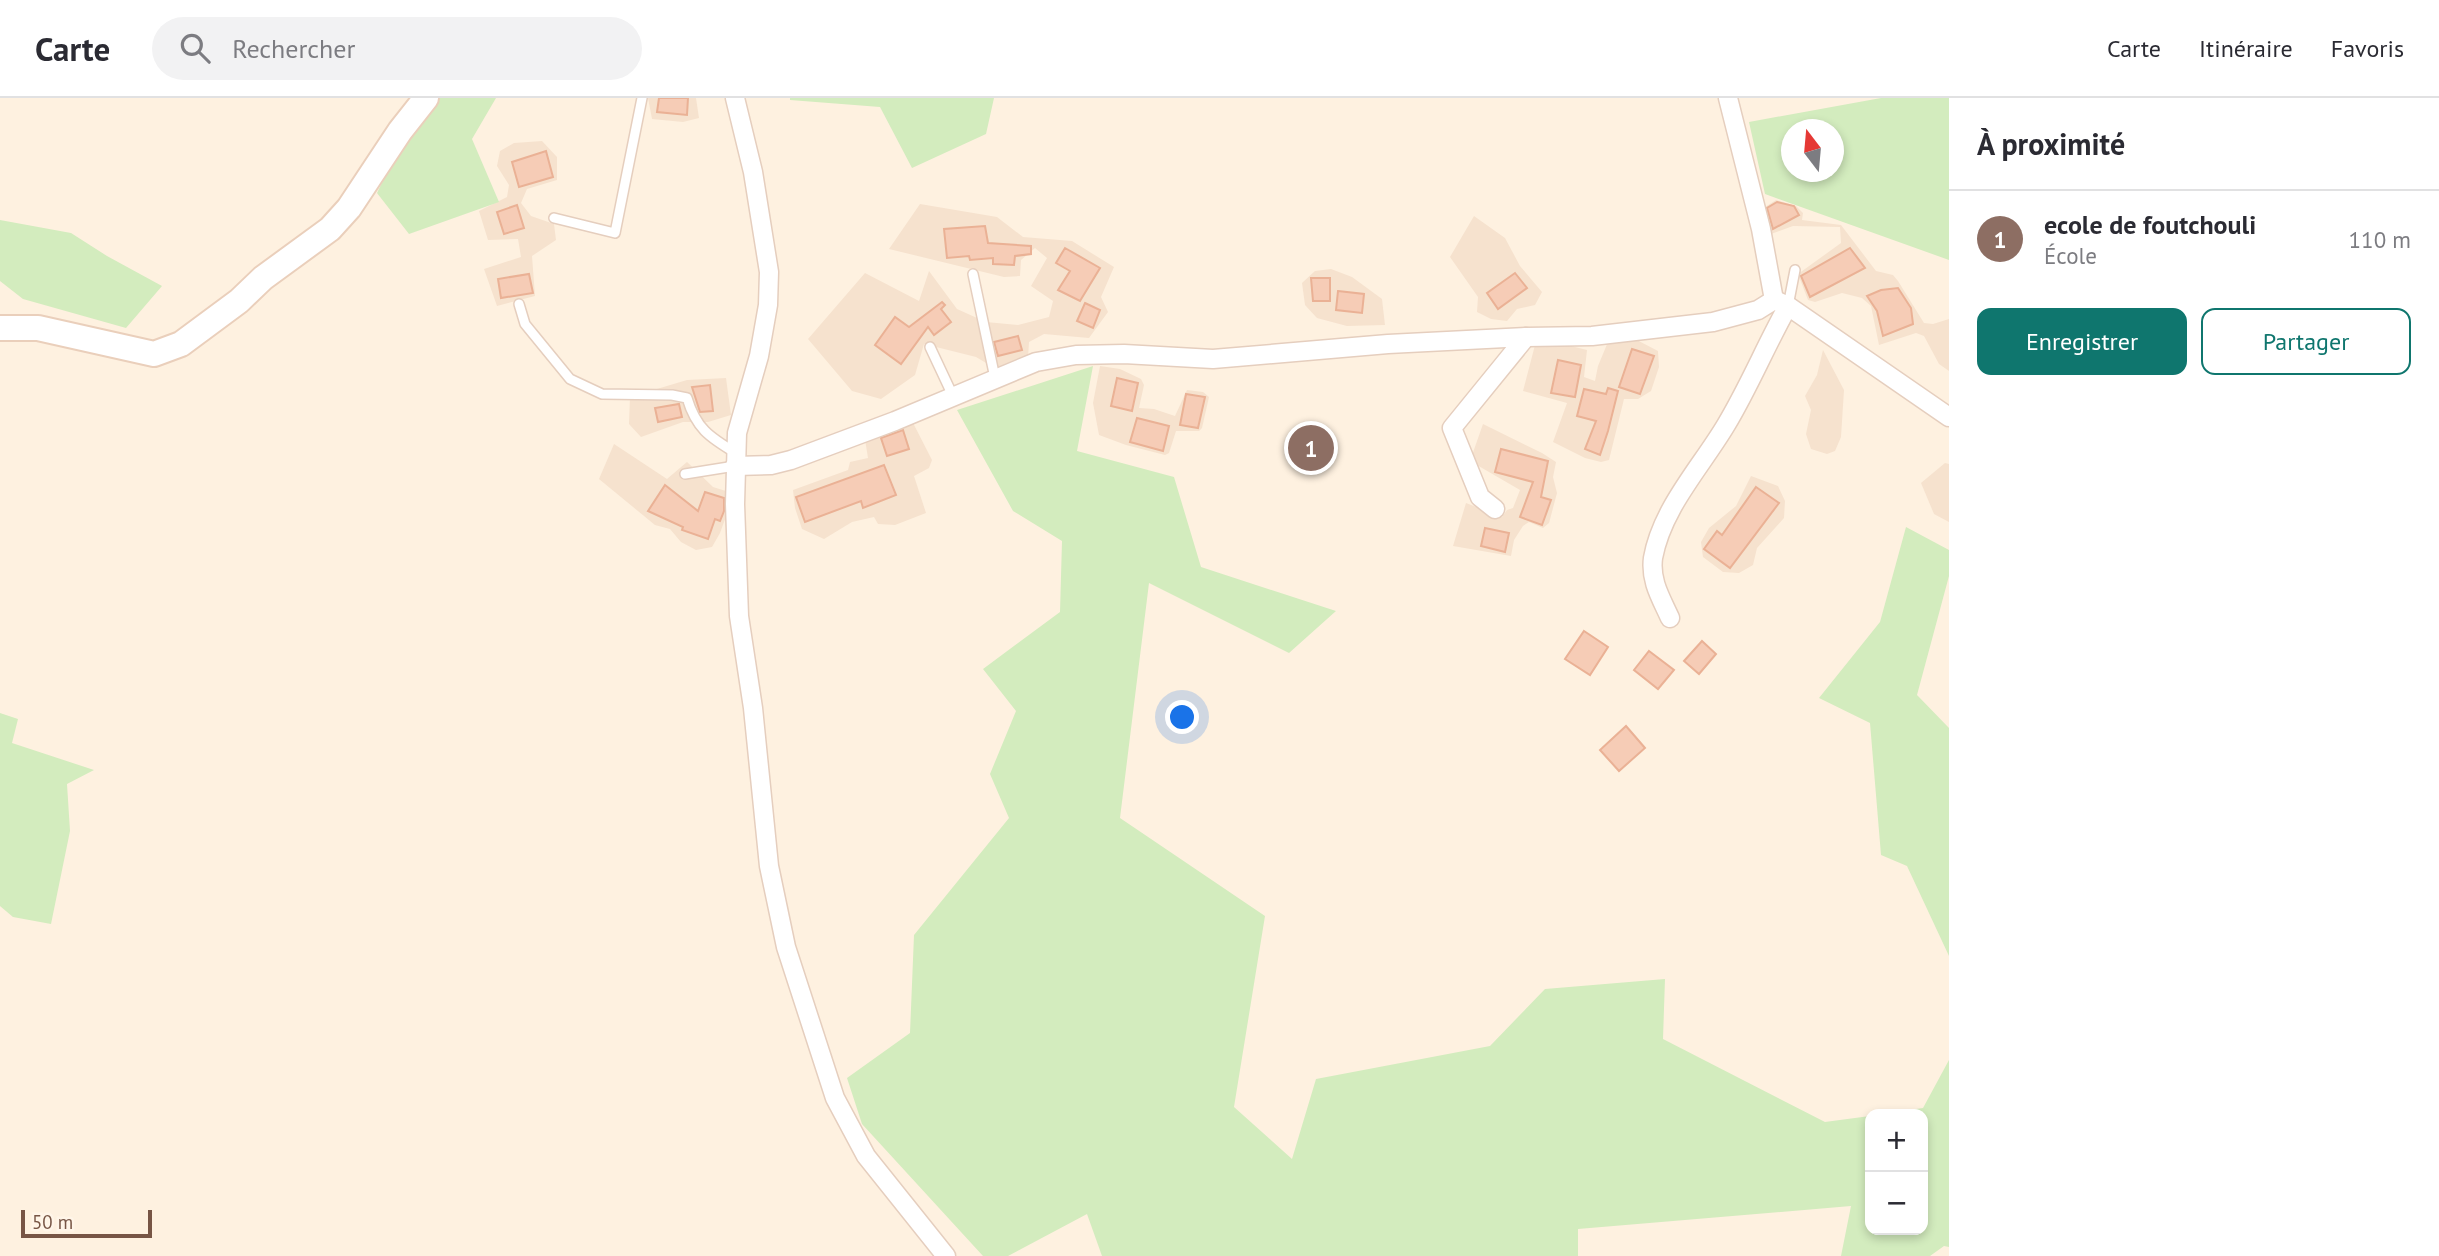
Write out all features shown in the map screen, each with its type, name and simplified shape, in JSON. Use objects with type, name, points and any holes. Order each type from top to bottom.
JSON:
[{"type":"street","points":[[0,328],[37,328],[154,354],[181,344],[239,301],[263,278],[330,229],[349,208],[400,131],[426,98]]},
{"type":"street","points":[[735,98],[753,172],[769,272],[768,305],[761,344],[740,417],[736,459],[739,616],[753,708],[769,866],[786,947],[835,1098],[866,1156],[946,1256]]},
{"type":"street","points":[[1671,618],[1653,582],[1653,558],[1662,529],[1692,473],[1724,428],[1781,303],[1728,98]]},
{"type":"street","points":[[736,459],[771,465],[791,460],[895,421],[1036,362],[1086,354],[1213,359],[1388,344],[1592,336],[1713,322],[1781,303]]},
{"type":"street","points":[[1781,303],[1949,416]]},
{"type":"street","points":[[1495,509],[1480,497],[1452,428],[1526,337]]},
{"type":"lane","points":[[554,218],[615,233],[642,98]]},
{"type":"lane","points":[[1781,303],[1796,270]]},
{"type":"lane","points":[[973,274],[995,378]]},
{"type":"lane","points":[[519,304],[525,324],[570,379],[602,394],[687,397],[693,418],[736,459]]},
{"type":"lane","points":[[930,347],[953,396]]},
{"type":"lane","points":[[685,474],[736,459]]},
{"type":"shaded area","points":[[648,98],[696,98],[699,118],[683,122],[652,119]]},
{"type":"shaded area","points":[[542,141],[557,157],[557,180],[527,189],[521,203],[531,216],[554,224],[556,240],[532,256],[535,296],[497,306],[484,269],[521,257],[518,239],[488,240],[479,211],[507,197],[509,185],[497,166],[500,151],[514,143]]},
{"type":"shaded area","points":[[1776,200],[1796,206],[1803,213],[1802,220],[1841,225],[1876,271],[1893,275],[1924,323],[1933,324],[1949,319],[1949,371],[1939,364],[1924,336],[1916,333],[1879,345],[1871,306],[1862,298],[1842,293],[1815,302],[1808,300],[1798,274],[1841,243],[1840,227],[1793,226],[1771,234],[1762,209]]},
{"type":"shaded area","points":[[920,204],[997,217],[1023,237],[1072,241],[1114,267],[1101,297],[1108,312],[1089,338],[1044,334],[1029,342],[1028,358],[998,370],[976,357],[924,344],[915,375],[881,399],[852,391],[808,339],[865,273],[919,301],[929,271],[957,309],[986,322],[1018,325],[1049,317],[1053,301],[1031,286],[1047,258],[1035,248],[1021,260],[1020,276],[1004,277],[889,249]]},
{"type":"shaded area","points":[[1474,216],[1505,238],[1520,266],[1542,292],[1535,305],[1517,309],[1507,321],[1491,319],[1477,312],[1478,297],[1450,257]]},
{"type":"shaded area","points":[[1331,269],[1352,277],[1382,299],[1385,325],[1347,326],[1317,318],[1305,305],[1302,283],[1315,271]]},
{"type":"shaded area","points":[[1610,337],[1635,339],[1658,351],[1659,367],[1651,391],[1638,399],[1624,399],[1609,460],[1601,462],[1585,458],[1553,442],[1567,403],[1523,391],[1535,345],[1555,342],[1587,350],[1584,377],[1595,381]]},
{"type":"shaded area","points":[[1823,350],[1844,390],[1841,437],[1835,451],[1827,454],[1811,449],[1806,434],[1811,410],[1805,396],[1817,375]]},
{"type":"shaded area","points":[[1100,366],[1120,369],[1141,379],[1144,385],[1139,408],[1154,409],[1175,416],[1187,390],[1203,392],[1209,397],[1202,428],[1199,431],[1176,431],[1169,453],[1165,455],[1099,435],[1093,403]]},
{"type":"shaded area","points":[[726,378],[731,415],[708,422],[683,422],[641,437],[629,424],[630,397],[687,380]]},
{"type":"shaded area","points":[[911,419],[932,460],[929,468],[914,476],[926,513],[895,525],[878,524],[874,517],[852,522],[824,539],[802,529],[793,490],[848,470],[850,462],[868,458],[863,427]]},
{"type":"shaded area","points":[[1483,424],[1556,462],[1553,477],[1557,493],[1549,523],[1543,528],[1529,522],[1523,526],[1514,540],[1511,556],[1453,546],[1466,503],[1502,517],[1507,510],[1513,508],[1520,490],[1470,461]]},
{"type":"shaded area","points":[[614,444],[667,479],[687,462],[713,487],[729,492],[731,503],[712,547],[696,550],[681,542],[670,529],[655,525],[599,479]]},
{"type":"shaded area","points":[[1945,463],[1949,464],[1949,522],[1934,514],[1921,483]]},
{"type":"shaded area","points":[[1751,476],[1778,486],[1785,501],[1784,518],[1757,548],[1753,565],[1739,573],[1723,572],[1703,557],[1701,542],[1709,528],[1736,506]]},
{"type":"green space","points":[[438,98],[496,98],[472,139],[499,202],[409,234],[377,193],[402,141]]},
{"type":"green space","points":[[790,98],[994,98],[986,134],[912,168],[880,107]]},
{"type":"green space","points":[[1881,98],[1949,98],[1949,260],[1765,194],[1749,122]]},
{"type":"green space","points":[[0,220],[71,233],[162,286],[126,328],[23,299],[0,281]]},
{"type":"green space","points":[[1093,366],[1077,451],[1174,477],[1201,567],[1336,611],[1289,653],[1149,583],[1120,818],[1265,916],[1234,1107],[1292,1159],[1316,1079],[1490,1046],[1545,989],[1665,979],[1663,1039],[1825,1122],[1865,1117],[1865,1235],[1928,1235],[1928,1109],[1916,1109],[1923,1108],[1949,1060],[1949,1247],[1944,1246],[1930,1256],[1841,1256],[1851,1206],[1578,1229],[1578,1256],[1102,1256],[1087,1214],[1008,1256],[983,1256],[862,1124],[847,1078],[910,1033],[914,935],[1009,818],[990,774],[1016,711],[983,669],[1060,612],[1062,541],[1013,511],[957,410]]},
{"type":"green space","points":[[1906,527],[1949,550],[1949,576],[1917,695],[1949,728],[1949,956],[1907,866],[1881,855],[1870,723],[1819,698],[1880,622]]},
{"type":"green space","points":[[0,713],[18,719],[12,743],[94,770],[67,784],[70,831],[51,924],[13,917],[0,906]]},
{"type":"building","points":[[659,98],[688,98],[687,115],[657,112]]},
{"type":"building","points":[[546,151],[553,177],[519,187],[512,162]]},
{"type":"building","points":[[1777,202],[1794,206],[1799,215],[1773,229],[1767,208]]},
{"type":"building","points":[[517,205],[524,228],[504,234],[497,212]]},
{"type":"building","points":[[985,226],[988,243],[1031,246],[1031,254],[1015,256],[1014,265],[993,264],[993,258],[947,258],[944,229]]},
{"type":"building","points":[[1065,248],[1100,268],[1080,301],[1058,290],[1070,271],[1056,263]]},
{"type":"building","points":[[1850,248],[1865,268],[1810,297],[1801,276]]},
{"type":"building","points":[[1515,273],[1527,288],[1498,309],[1487,293]]},
{"type":"building","points":[[529,274],[533,293],[501,298],[498,279]]},
{"type":"building","points":[[1311,278],[1330,278],[1330,301],[1313,301]]},
{"type":"building","points":[[1898,288],[1911,308],[1913,324],[1883,336],[1877,311],[1867,296],[1881,290]]},
{"type":"building","points":[[1338,291],[1364,294],[1362,313],[1336,310]]},
{"type":"building","points":[[942,302],[945,305],[941,309],[951,322],[934,335],[928,327],[901,364],[875,345],[895,317],[909,327]]},
{"type":"building","points":[[1085,303],[1100,310],[1093,328],[1077,321]]},
{"type":"building","points":[[1018,336],[1022,350],[998,356],[994,342]]},
{"type":"building","points":[[1632,349],[1654,356],[1640,394],[1619,387]]},
{"type":"building","points":[[1558,360],[1581,365],[1575,397],[1551,393]]},
{"type":"building","points":[[1117,378],[1138,383],[1132,411],[1111,406]]},
{"type":"building","points":[[710,385],[713,411],[700,412],[692,387]]},
{"type":"building","points":[[1608,388],[1618,391],[1600,455],[1585,449],[1596,421],[1577,416],[1584,389],[1606,394]]},
{"type":"building","points":[[1186,394],[1205,397],[1198,428],[1180,425]]},
{"type":"building","points":[[679,404],[682,417],[658,422],[655,408]]},
{"type":"building","points":[[1137,418],[1169,426],[1163,451],[1130,442]]},
{"type":"building","points":[[903,430],[909,449],[887,456],[881,438]]},
{"type":"building","points":[[1302,430],[1330,444],[1320,465],[1292,451]]},
{"type":"building","points":[[1501,449],[1548,461],[1541,497],[1551,500],[1542,525],[1520,517],[1533,482],[1495,472]]},
{"type":"building","points":[[884,465],[896,495],[863,508],[861,501],[805,522],[796,497]]},
{"type":"building","points":[[665,485],[698,511],[705,492],[724,498],[724,511],[720,521],[715,519],[708,539],[682,530],[683,527],[648,511]]},
{"type":"building","points":[[1756,487],[1779,503],[1730,568],[1704,549],[1717,531],[1722,535]]},
{"type":"building","points":[[1485,528],[1509,533],[1505,552],[1481,546]]},
{"type":"building","points":[[1584,631],[1608,647],[1590,675],[1565,659]]},
{"type":"building","points":[[1702,641],[1716,654],[1699,674],[1684,661]]},
{"type":"building","points":[[1649,651],[1674,670],[1658,689],[1634,670]]},
{"type":"building","points":[[1626,726],[1645,748],[1619,771],[1600,750]]},
{"type":"place","name":"ecole de foutchouli","points":[[1311,448]]}]
